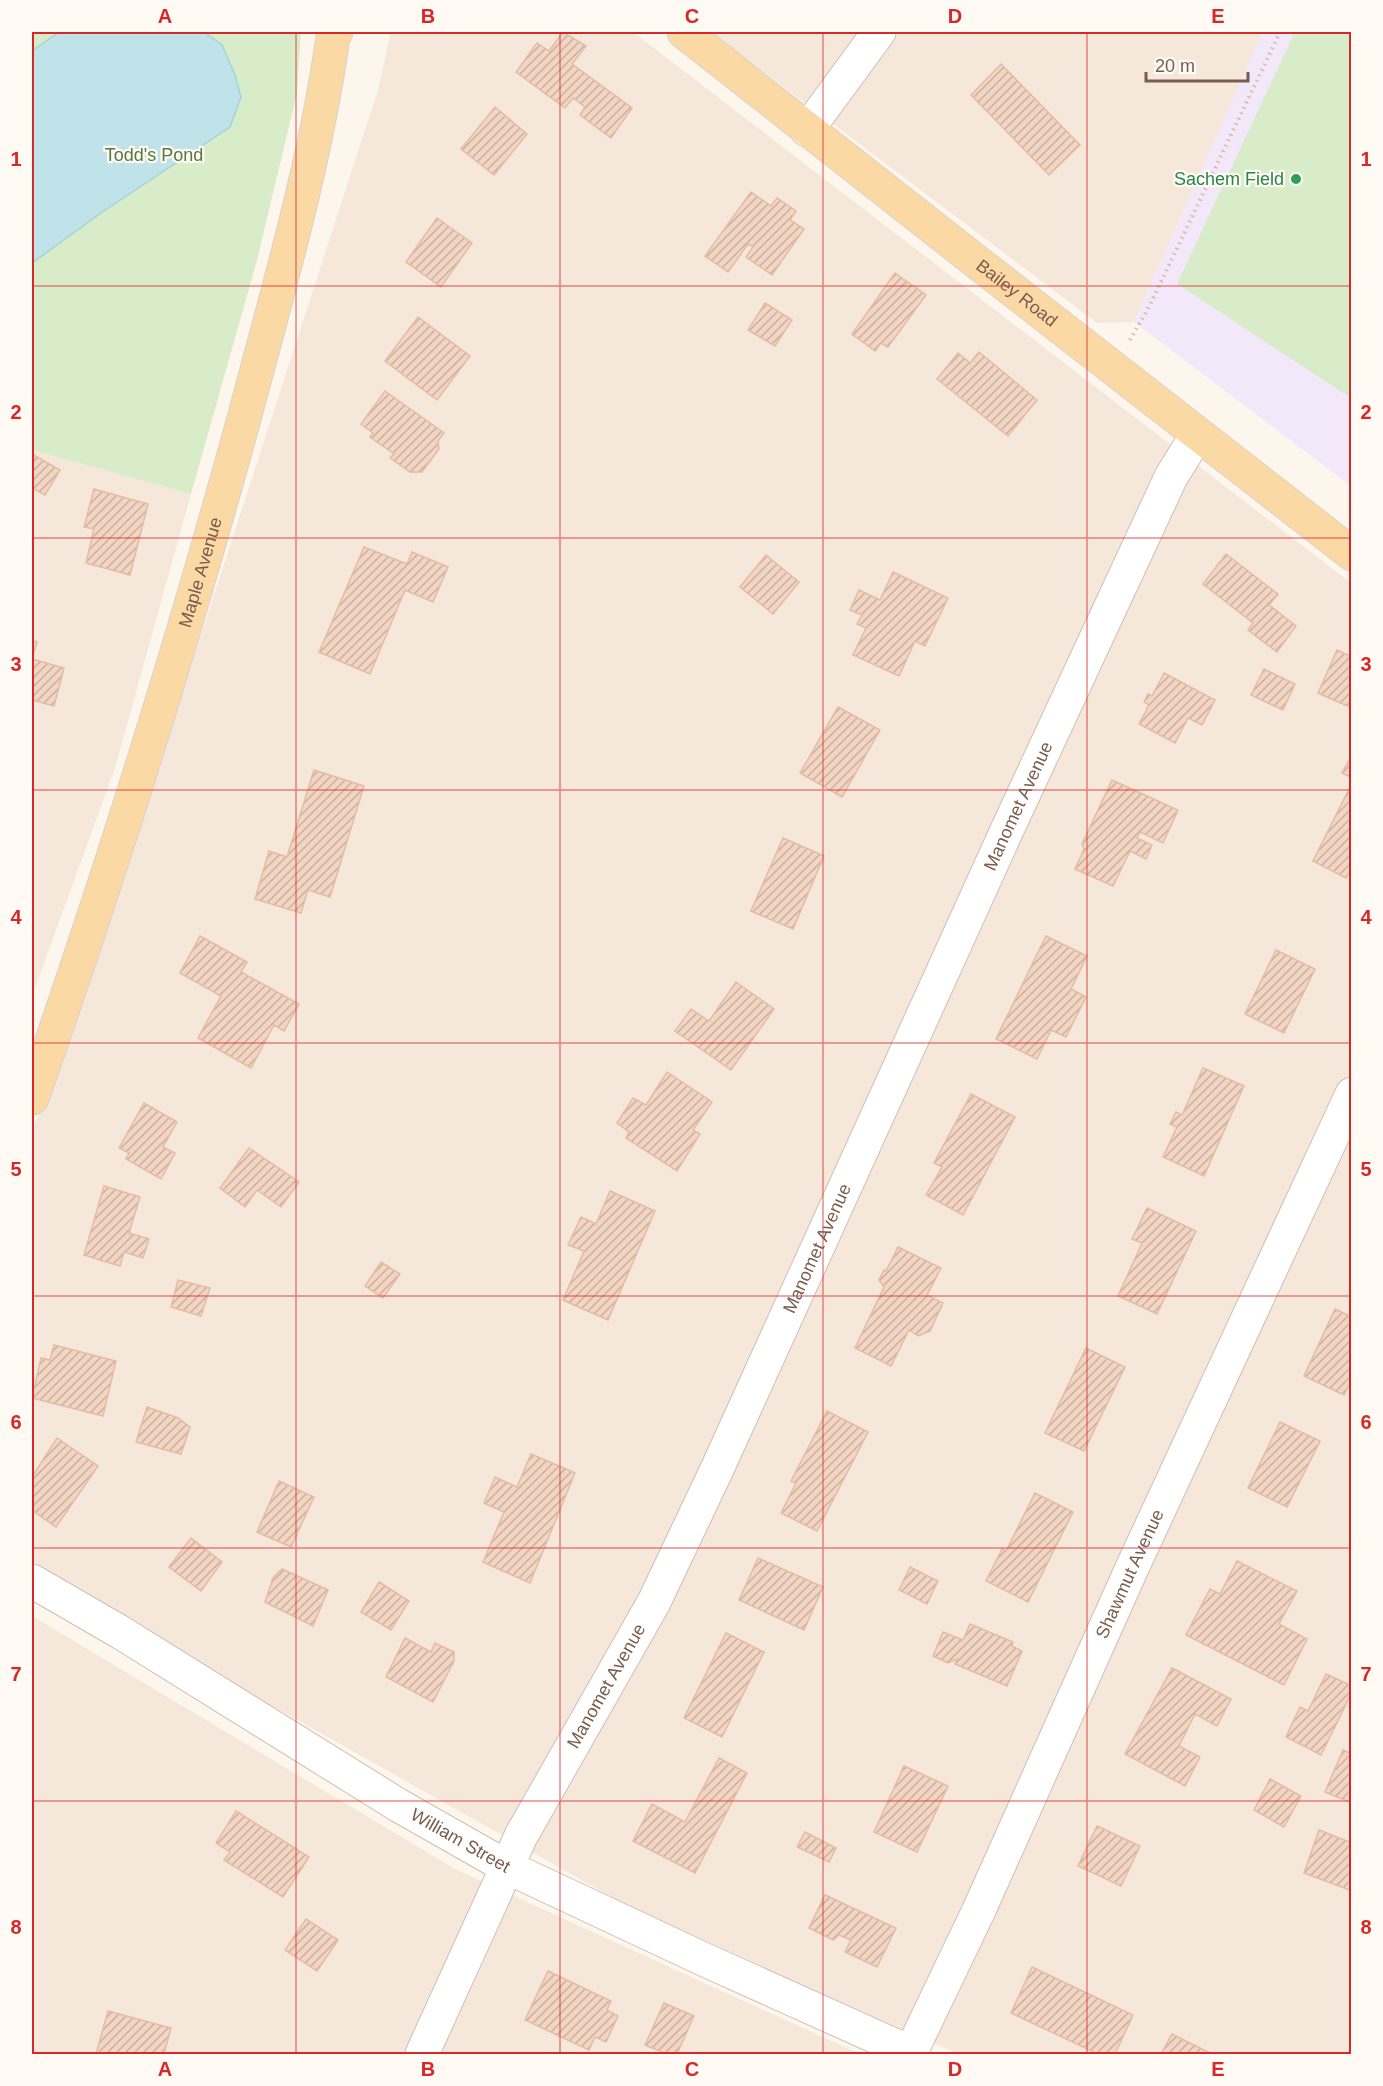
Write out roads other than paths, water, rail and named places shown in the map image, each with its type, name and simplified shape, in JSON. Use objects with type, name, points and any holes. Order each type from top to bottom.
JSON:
[{"type":"main road","name":"Bailey Road","points":[[684,32],[1352,554]]},
{"type":"main road","name":"Maple Avenue","points":[[32,1098],[174,666],[217,518],[293,237],[325,95],[333,33]]},
{"type":"street","points":[[807,130],[879,32]]},
{"type":"street","name":"Manomet Avenue","points":[[422,2055],[521,1836],[654,1602],[1171,477],[1197,435]]},
{"type":"street","name":"Shawmut Avenue","points":[[911,2054],[979,1911],[1132,1568],[1352,1094]]},
{"type":"street","name":"William Street","points":[[32,1581],[120,1632],[398,1805],[507,1867],[911,2054]]},
{"type":"water","name":"Todd's Pond","points":[[59,32],[204,32],[222,45],[235,75],[241,97],[230,127],[101,213],[32,263],[32,51]]},
{"type":"place","name":"Sachem Field","points":[[1296,179]]}]
